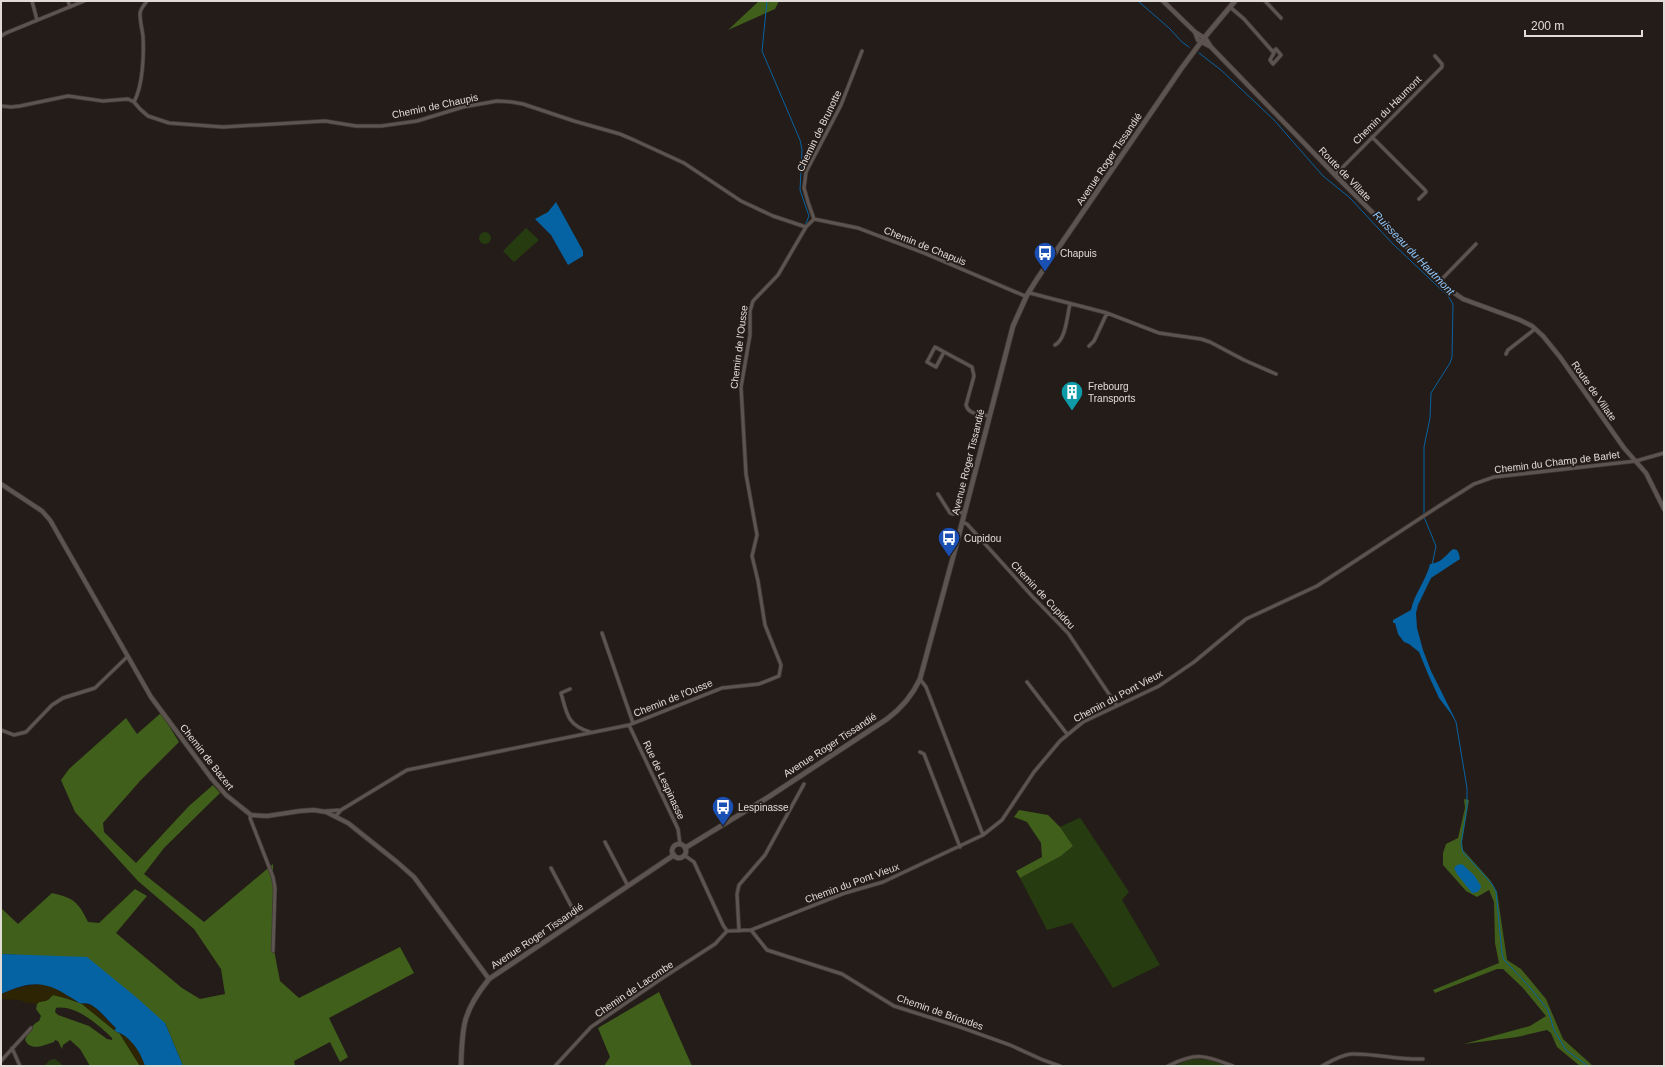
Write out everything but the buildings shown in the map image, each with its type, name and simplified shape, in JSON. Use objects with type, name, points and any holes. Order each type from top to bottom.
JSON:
[{"type":"main road","name":"Avenue Roger Tissandié","points":[[685,848],[770,796],[897,712],[910,698],[920,679],[1013,326],[1027,295],[1157,103],[1204,38],[1235,1]]},
{"type":"main road","points":[[676,844],[680,844],[685,848],[684,855],[679,858],[672,852],[673,847],[676,844]]},
{"type":"main road","name":"Avenue Roger Tissandié","points":[[461,1066],[465,1019],[471,1004],[489,979],[674,855]]},
{"type":"street","points":[[32,1],[37,20]]},
{"type":"street","points":[[68,1],[70,7]]},
{"type":"street","points":[[1,36],[84,1]]},
{"type":"street","points":[[1,106],[20,106],[68,96],[78,96],[103,101],[128,99],[134,102],[139,93],[142,56],[143,37],[140,13],[147,1]]},
{"type":"street","points":[[1163,1],[1195,32],[1201,42]]},
{"type":"street","points":[[1265,1],[1281,18]]},
{"type":"street","points":[[1230,7],[1244,19],[1273,52],[1274,55],[1270,60],[1273,64],[1281,55],[1276,49],[1273,52]]},
{"type":"street","name":"Route de Villate","points":[[1195,32],[1204,38],[1335,175],[1455,295],[1520,320],[1543,336],[1560,357],[1624,448],[1646,473],[1664,509]]},
{"type":"street","name":"Route de Villate","points":[[1201,42],[1211,47]]},
{"type":"street","name":"Chemin de Brunotte","points":[[814,219],[805,195],[804,182],[806,172],[841,105],[862,50]]},
{"type":"street","name":"Chemin du Haumont","points":[[1335,175],[1442,67],[1442,64],[1435,56]]},
{"type":"street","name":"Chemin de Chaupis","points":[[134,102],[148,116],[169,123],[223,128],[325,121],[356,126],[381,126],[417,121],[463,107],[497,101],[523,104],[620,134],[634,140],[684,163],[741,201],[773,216],[806,228]]},
{"type":"street","points":[[1372,137],[1425,190],[1426,192],[1419,199]]},
{"type":"street","name":"Chemin de Chapuis","points":[[814,219],[858,228],[924,253],[1024,296],[1030,294],[1107,312],[1159,333],[1210,342],[1244,360],[1276,374]]},
{"type":"street","name":"Chemin de l'Ousse","points":[[336,816],[341,810],[408,770],[633,723],[722,688],[759,684],[779,676],[781,665],[765,625],[758,581],[752,556],[757,535],[746,474],[742,387],[750,335],[750,311],[753,301],[778,275],[806,228],[814,219]]},
{"type":"street","points":[[1440,281],[1476,244]]},
{"type":"street","points":[[1055,345],[1059,342],[1062,335],[1070,304]]},
{"type":"street","points":[[1088,346],[1094,341],[1107,312]]},
{"type":"street","points":[[1506,354],[1508,350],[1535,329]]},
{"type":"street","points":[[944,352],[936,367],[927,362],[935,347],[972,367],[974,376],[966,405],[970,412],[989,416]]},
{"type":"street","points":[[1636,461],[1664,453]]},
{"type":"street","name":"Chemin du Champ de Barlet","points":[[1439,506],[1474,484],[1494,477],[1636,461]]},
{"type":"street","name":"Chemin de Bazert","points":[[1,484],[42,511],[50,520],[151,697],[212,779],[226,795],[251,815]]},
{"type":"street","points":[[938,494],[950,513],[953,514],[964,512]]},
{"type":"street","name":"Chemin du Pont Vieux","points":[[751,930],[846,893],[883,882],[983,835],[1002,820],[1034,772],[1067,734],[1083,722],[1159,686],[1194,662],[1246,619],[1317,586],[1439,506]]},
{"type":"street","name":"Chemin de Cupidou","points":[[962,522],[967,524],[1027,591],[1068,633],[1117,706]]},
{"type":"street","points":[[602,633],[633,723]]},
{"type":"street","points":[[1,730],[14,735],[20,735],[26,732],[52,705],[63,698],[95,688],[128,657]]},
{"type":"street","points":[[920,679],[926,687],[983,835]]},
{"type":"street","points":[[1027,682],[1067,734]]},
{"type":"street","points":[[570,689],[561,693],[569,718],[577,727],[591,732]]},
{"type":"street","name":"Rue de Lespinasse","points":[[629,724],[678,828],[680,844]]},
{"type":"street","points":[[920,752],[924,754],[960,847]]},
{"type":"street","points":[[739,931],[737,894],[739,885],[765,855],[804,784]]},
{"type":"street","name":"Chemin de l'Ousse","points":[[324,812],[341,810]]},
{"type":"street","points":[[272,951],[275,888],[273,877],[250,818],[251,815],[267,816],[300,811],[324,812],[336,816],[365,836],[414,877],[489,979]]},
{"type":"street","points":[[605,842],[628,887]]},
{"type":"street","points":[[684,855],[694,862],[727,931],[751,930]]},
{"type":"street","points":[[551,868],[578,919]]},
{"type":"street","name":"Chemin de Brioudes","points":[[751,930],[767,950],[842,974],[894,1006],[1010,1045],[1060,1066]]},
{"type":"street","name":"Chemin de Lacombe","points":[[555,1066],[591,1028],[664,977],[716,944],[727,931]]},
{"type":"street","points":[[1,1061],[32,1028]]},
{"type":"street","points":[[12,1048],[20,1066]]},
{"type":"street","points":[[1,1052],[6,1055]]},
{"type":"street","points":[[1322,1066],[1339,1057],[1350,1054],[1408,1060],[1423,1059]]},
{"type":"street","points":[[1168,1066],[1185,1058],[1197,1056],[1209,1057],[1233,1066]]},
{"type":"green space","points":[[759,1],[779,1],[775,9],[728,30]]},
{"type":"green space","points":[[526,228],[539,240],[514,262],[503,251]]},
{"type":"green space","points":[[485,232],[489,234],[491,238],[489,242],[485,244],[481,242],[479,238],[481,234]]},
{"type":"green space","points":[[161,713],[179,742],[140,781],[103,823],[104,832],[136,863],[189,806],[213,785],[220,793],[164,848],[144,874],[204,922],[273,864],[274,950],[280,981],[299,998],[400,947],[414,973],[329,1018],[348,1057],[340,1062],[330,1042],[294,1061],[295,1066],[183,1066],[165,1023],[20,955],[1,954],[1,908],[18,924],[52,893],[70,899],[78,905],[88,922],[99,923],[135,889],[147,896],[116,933],[182,988],[200,999],[225,994],[221,969],[194,929],[138,881],[75,812],[61,780],[69,769],[126,718],[137,734]]},
{"type":"green space","points":[[1464,799],[1469,800],[1462,842],[1463,850],[1490,880],[1497,892],[1507,960],[1521,969],[1546,999],[1563,1039],[1593,1066],[1580,1066],[1557,1047],[1551,1033],[1547,1030],[1517,1037],[1464,1044],[1530,1026],[1546,1016],[1523,988],[1503,969],[1497,969],[1435,993],[1433,990],[1499,963],[1495,943],[1494,902],[1489,890],[1477,897],[1466,891],[1443,865],[1443,853],[1446,844],[1458,838],[1465,808]]},
{"type":"green space","points":[[1019,810],[1048,815],[1060,827],[1073,846],[1061,856],[1020,878],[1016,871],[1042,857],[1041,843],[1027,822],[1014,817]]},
{"type":"green space","points":[[1079,818],[1129,892],[1122,900],[1160,965],[1113,988],[1072,923],[1047,930],[1020,878],[1061,856],[1073,846],[1060,827]]},
{"type":"green space","points":[[659,992],[692,1066],[604,1066],[610,1057],[598,1028]]},
{"type":"green space","points":[[53,995],[82,1004],[120,1034],[140,1066],[90,1066],[80,1049],[70,1040],[63,1045],[62,1049],[58,1041],[55,1040],[54,1042],[38,1047],[28,1044],[25,1040],[27,1034],[32,1026],[39,1021],[41,1016],[36,1009],[37,1004],[48,1000]],"holes":[[[56,1008],[71,1009],[87,1017],[107,1033],[112,1040],[107,1039],[89,1026],[58,1015],[55,1012]]]},
{"type":"green space","points":[[55,1059],[64,1066],[44,1066],[50,1060]]},
{"type":"green space","points":[[1187,1060],[1210,1060],[1227,1066],[1175,1066]]},
{"type":"sand","points":[[41,984],[52,986],[76,1001],[53,995],[46,1001],[39,1002],[37,1004],[19,1000],[1,999],[1,994],[6,992]]},
{"type":"sand","points":[[84,1003],[94,1007],[116,1029],[114,1030],[82,1004]]},
{"type":"sand","points":[[120,1034],[129,1038],[136,1046],[142,1056],[145,1066],[140,1066]]},
{"type":"water","points":[[556,202],[583,251],[583,256],[568,265],[551,235],[535,219],[548,212]]},
{"type":"water","points":[[1453,549],[1457,550],[1460,559],[1431,578],[1418,605],[1416,613],[1417,628],[1423,650],[1431,671],[1455,719],[1439,698],[1419,652],[1404,642],[1398,634],[1395,623],[1393,623],[1393,620],[1411,610],[1430,564],[1440,561]]},
{"type":"water","points":[[1462,864],[1474,875],[1481,886],[1477,892],[1472,893],[1457,874],[1454,868],[1457,865]]},
{"type":"water","points":[[1,954],[87,957],[165,1023],[183,1066],[145,1066],[140,1053],[132,1042],[114,1030],[116,1029],[115,1027],[96,1008],[88,1003],[79,1003],[68,995],[50,986],[33,984],[1,994]]},
{"type":"waterway","points":[[767,1],[762,51],[800,140],[802,150],[800,190],[809,216],[805,226]]},
{"type":"waterway","name":"Ruisseau du Hautmont","points":[[1138,1],[1189,47]]},
{"type":"waterway","name":"Ruisseau du Hautmont","points":[[1199,53],[1221,70],[1274,120],[1323,176],[1349,197],[1393,244],[1448,296],[1453,304],[1452,357],[1450,363],[1431,393],[1430,418],[1424,447],[1424,514]]},
{"type":"waterway","name":"Ruisseau du Hautmont","points":[[1424,517],[1436,546],[1432,565]]},
{"type":"waterway","name":"Ruisseau du Hautmont","points":[[1449,709],[1456,722],[1467,788],[1467,807],[1461,844],[1463,852],[1492,884],[1496,891],[1502,954],[1504,960],[1528,985],[1548,1010],[1554,1030],[1566,1050],[1588,1066]]},
{"type":"place","name":"Chapuis","points":[[1045,272]]},
{"type":"place","name":"Frebourg Transports","points":[[1072,412]]},
{"type":"place","name":"Cupidou","points":[[949,558]]},
{"type":"place","name":"Lespinasse","points":[[723,826]]}]
